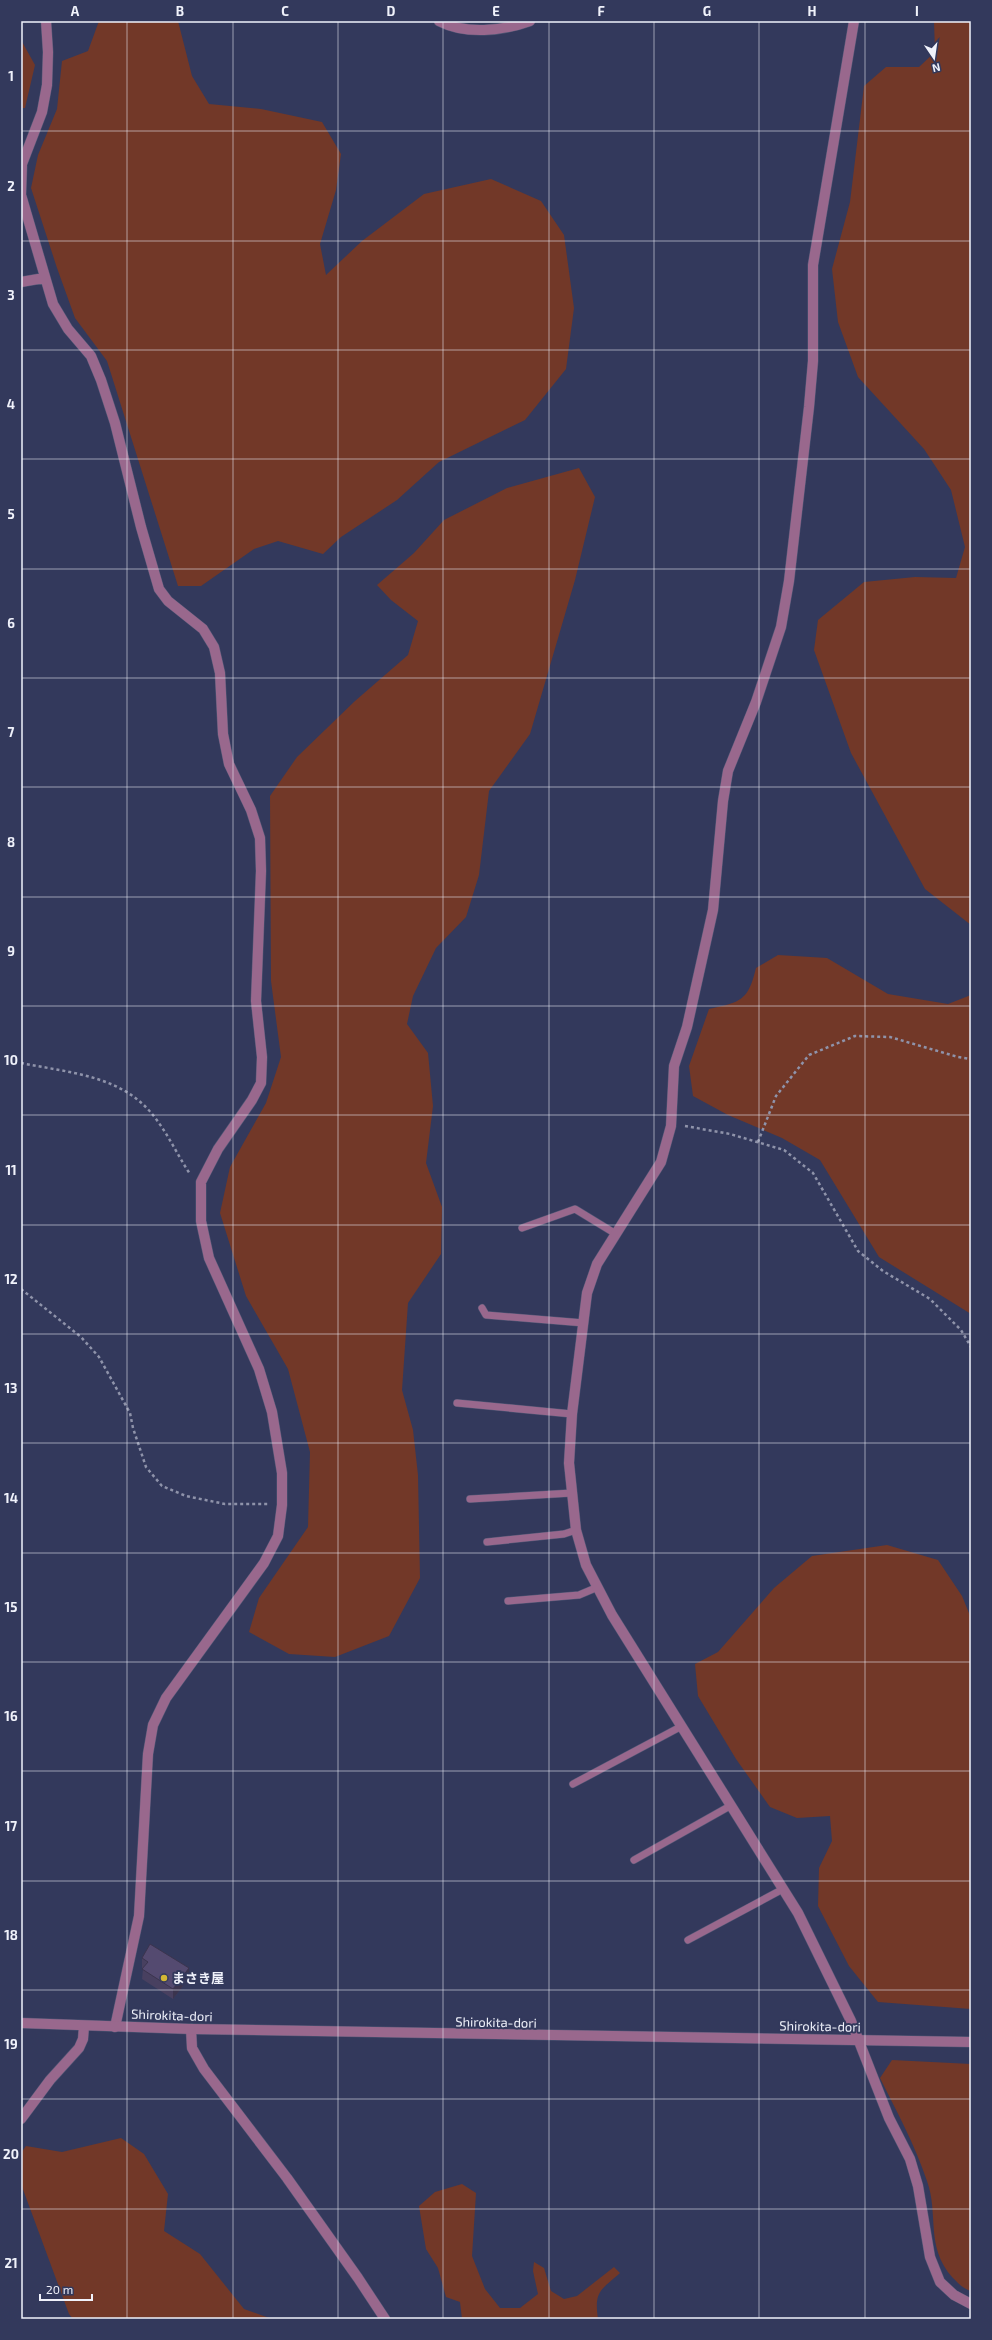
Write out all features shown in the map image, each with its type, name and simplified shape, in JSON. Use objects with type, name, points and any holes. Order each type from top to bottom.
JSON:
[{"type":"street","points":[[46,21],[48,52],[47,85],[42,112],[22,164],[21,195],[44,278],[53,304],[68,329],[91,356],[101,380],[115,423],[141,527],[159,589],[168,601],[203,629],[214,647],[220,673],[223,734],[229,764],[251,810],[260,838],[261,871],[256,1001],[262,1058],[261,1083],[252,1100],[218,1149],[201,1182],[201,1221],[210,1258],[259,1369],[272,1412],[282,1473],[282,1505],[278,1536],[264,1564],[166,1698],[153,1725],[148,1754],[139,1916],[115,2027]]},
{"type":"street","points":[[439,21],[452,28],[480,30],[520,25],[530,21]]},
{"type":"street","points":[[854,21],[814,265],[813,361],[789,581],[781,626],[770,663],[728,771],[723,801],[713,910],[687,1027],[674,1066],[671,1126],[661,1162],[597,1264],[586,1293],[584,1323],[572,1414],[569,1463],[576,1530],[586,1565],[612,1615],[798,1913],[860,2040],[889,2118],[910,2159],[918,2186],[930,2257],[940,2282],[954,2295],[971,2304]]},
{"type":"street","points":[[21,282],[44,278]]},
{"type":"street","name":"Shirokita-dori","points":[[21,2023],[192,2029],[971,2042]]},
{"type":"street","points":[[21,2119],[50,2080],[79,2048],[83,2038],[84,2026]]},
{"type":"street","points":[[192,2029],[192,2048],[204,2069],[287,2178],[358,2278],[385,2319]]},
{"type":"lane","points":[[522,1228],[576,1209],[616,1234]]},
{"type":"lane","points":[[482,1308],[486,1315],[584,1323]]},
{"type":"lane","points":[[457,1403],[572,1414]]},
{"type":"lane","points":[[470,1499],[572,1493]]},
{"type":"lane","points":[[486,1542],[564,1534],[576,1530]]},
{"type":"lane","points":[[508,1601],[580,1596],[598,1587]]},
{"type":"lane","points":[[573,1784],[682,1726]]},
{"type":"lane","points":[[634,1860],[730,1806]]},
{"type":"lane","points":[[688,1940],[784,1889]]},
{"type":"path","points":[[758,1142],[776,1096],[810,1056],[855,1036],[890,1037],[958,1058],[971,1058]]},
{"type":"path","points":[[21,1062],[92,1077],[127,1089],[144,1103],[157,1119],[193,1178],[201,1182]]},
{"type":"path","points":[[671,1126],[692,1126],[784,1150],[814,1173],[858,1251],[883,1271],[930,1299],[961,1330],[971,1347]]},
{"type":"path","points":[[21,1289],[81,1337],[99,1357],[130,1413],[133,1428],[146,1467],[162,1486],[186,1496],[225,1504],[282,1505]]},
{"type":"shaded area","points":[[99,21],[178,21],[192,76],[209,104],[261,109],[322,122],[341,154],[336,190],[320,244],[326,275],[362,241],[424,194],[491,179],[541,201],[564,235],[574,308],[566,369],[525,420],[439,462],[397,500],[341,537],[323,554],[278,541],[254,549],[201,586],[178,586],[107,361],[75,318],[31,188],[38,155],[57,109],[62,61],[88,51]]},
{"type":"shaded area","points":[[934,21],[971,21],[971,925],[925,889],[851,753],[814,650],[818,620],[864,582],[915,577],[956,578],[965,547],[951,490],[924,449],[858,377],[838,322],[832,269],[850,202],[864,86],[886,67],[919,67],[935,52]]},
{"type":"shaded area","points":[[21,40],[35,65],[25,108],[21,108]]},
{"type":"shaded area","points":[[579,468],[595,497],[575,580],[530,734],[489,791],[479,875],[466,917],[436,948],[413,996],[407,1024],[428,1053],[433,1106],[426,1163],[442,1207],[441,1254],[408,1303],[402,1390],[413,1430],[418,1475],[420,1578],[389,1636],[335,1657],[289,1654],[249,1632],[259,1598],[308,1527],[310,1452],[288,1369],[246,1296],[220,1213],[230,1167],[266,1103],[281,1057],[271,981],[270,796],[297,757],[355,701],[408,655],[418,621],[391,600],[377,585],[414,553],[444,520],[507,488]]},
{"type":"shaded area","points":[[778,955],[827,958],[888,994],[948,1004],[971,995],[971,1314],[879,1257],[820,1160],[782,1138],[728,1115],[693,1096],[689,1066],[709,1009],[736,1002],[742,998],[750,987],[756,968]]},
{"type":"shaded area","points":[[887,1545],[938,1560],[962,1596],[971,1618],[971,2009],[878,2002],[849,1966],[818,1906],[819,1868],[832,1841],[830,1816],[797,1818],[770,1807],[736,1759],[698,1696],[695,1664],[718,1652],[774,1588],[812,1556]]},
{"type":"shaded area","points":[[892,2060],[971,2064],[971,2291],[963,2287],[952,2277],[938,2254],[935,2242],[932,2206],[927,2181],[911,2142],[880,2078]]},
{"type":"shaded area","points":[[121,2138],[144,2154],[168,2194],[164,2231],[200,2254],[244,2309],[272,2319],[73,2319],[69,2314],[21,2184],[21,2153],[26,2146],[62,2152]]},
{"type":"shaded area","points":[[462,2184],[476,2193],[472,2256],[485,2289],[500,2308],[520,2308],[538,2294],[533,2271],[534,2262],[544,2268],[551,2291],[564,2299],[577,2296],[614,2267],[620,2273],[600,2292],[597,2303],[598,2319],[462,2319],[460,2302],[446,2297],[438,2268],[426,2249],[419,2206],[435,2192]]},
{"type":"building","points":[[150,1944],[189,1968],[173,1989],[142,1969],[148,1962],[142,1958]]},
{"type":"place","name":"まさき屋","points":[[164,1978]]}]
